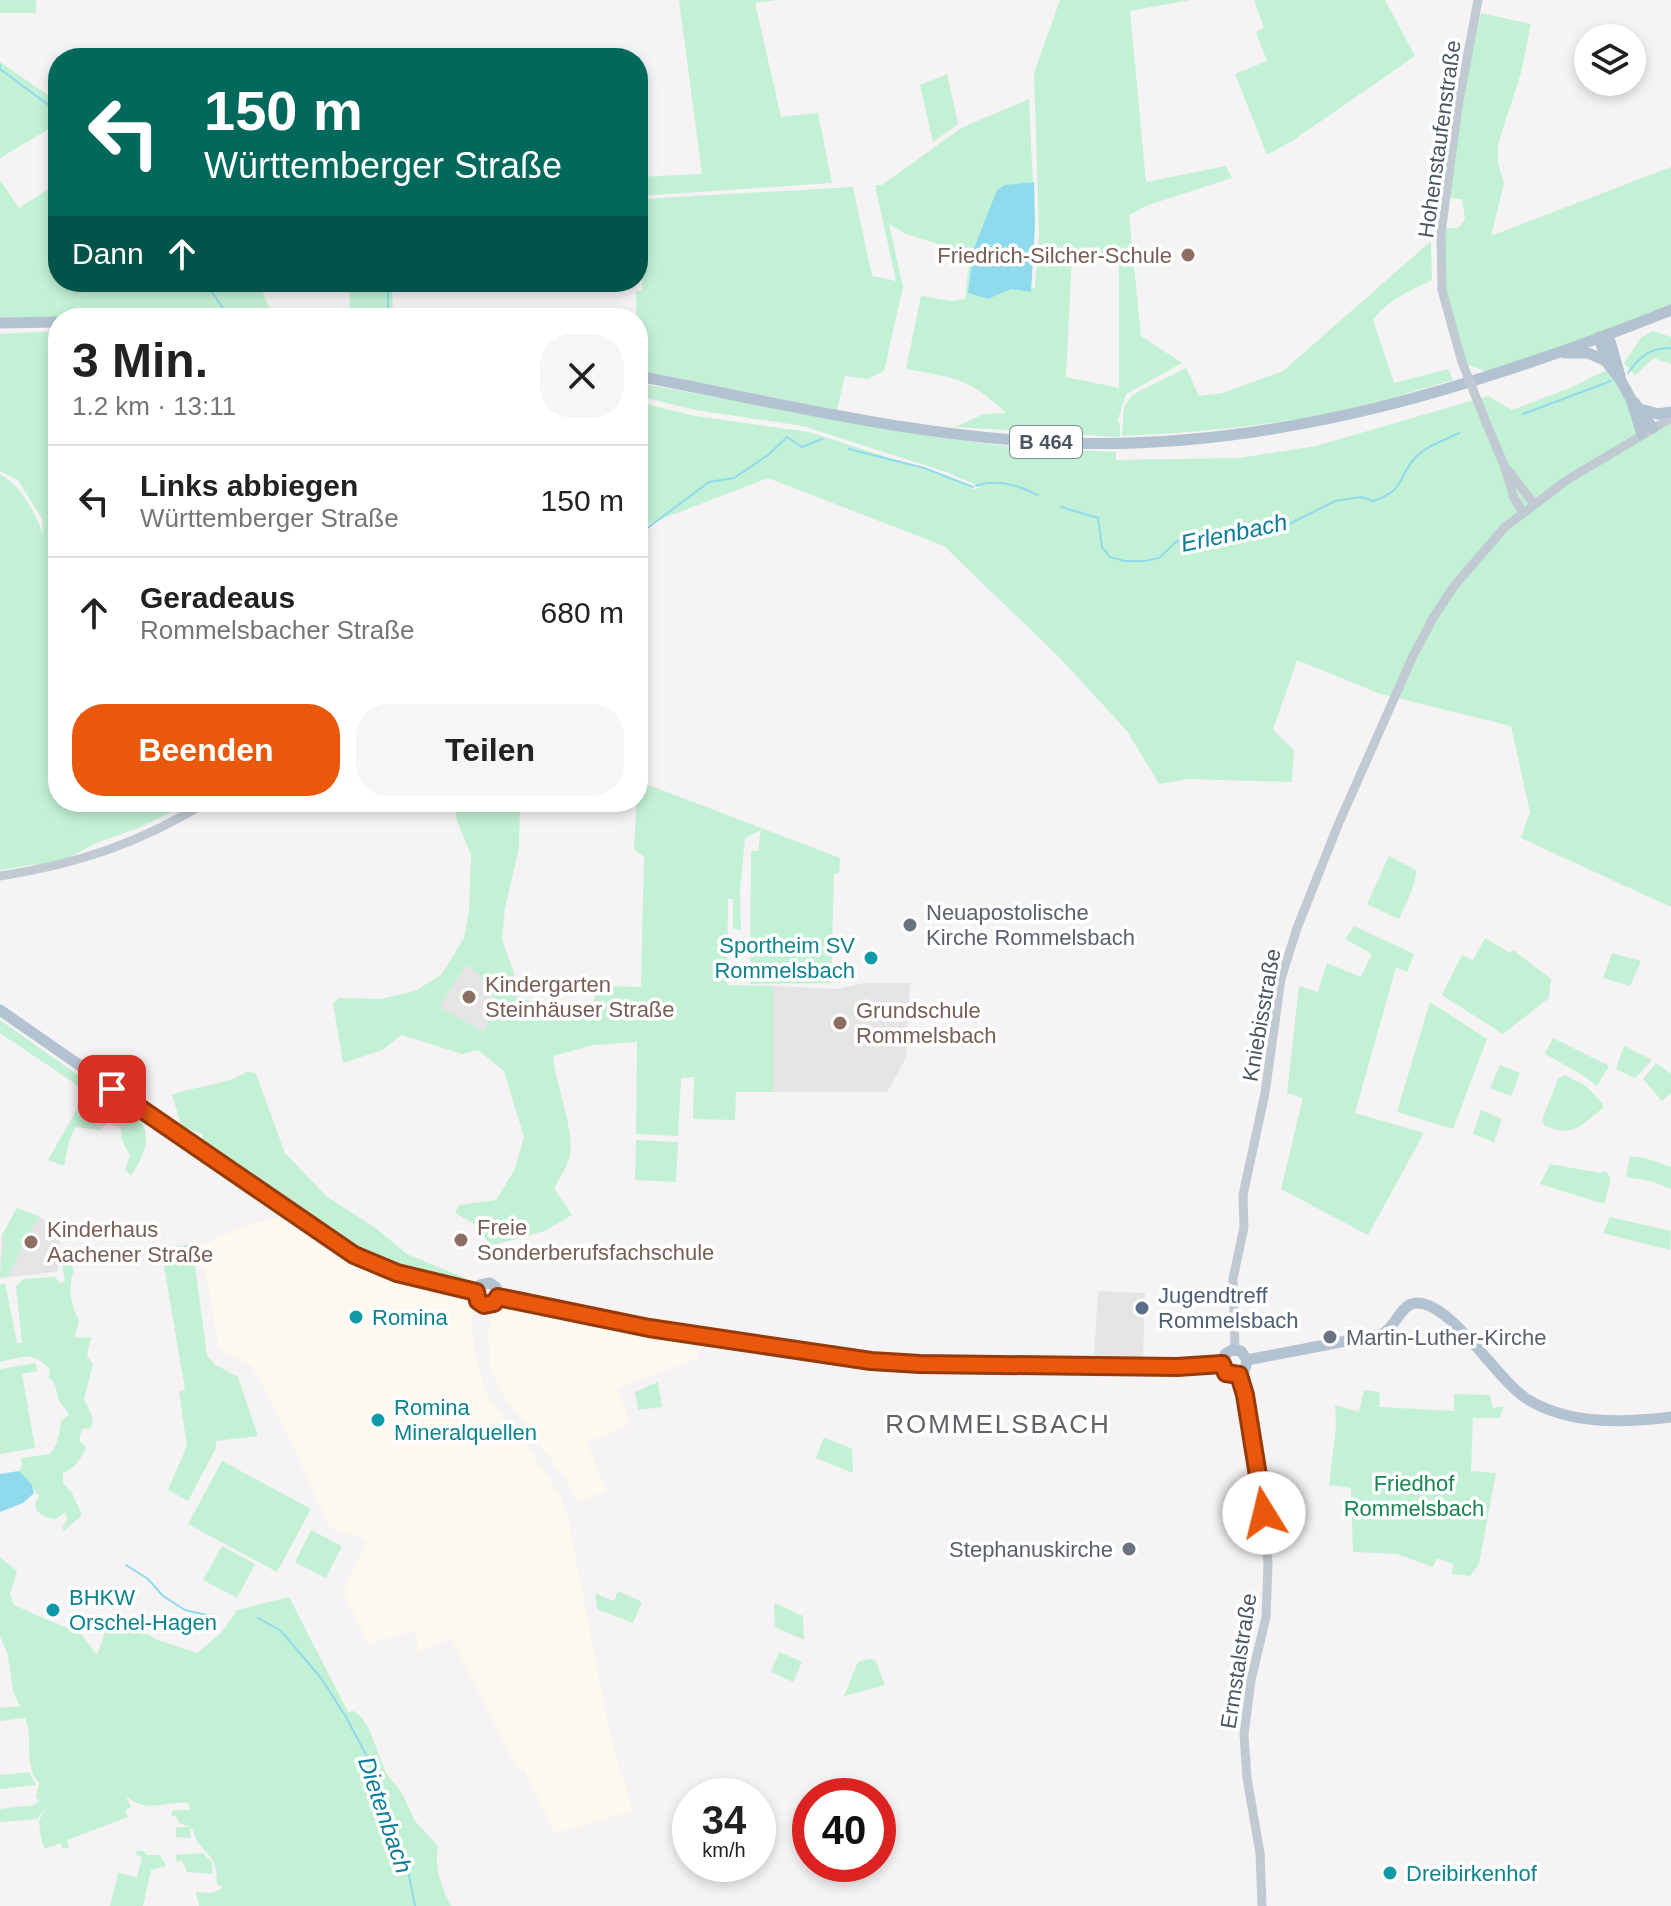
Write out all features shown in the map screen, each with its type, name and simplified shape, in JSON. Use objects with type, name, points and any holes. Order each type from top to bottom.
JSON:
[{"type":"main road","name":"B 464","points":[[648,378],[936,431],[1053,442],[1140,443],[1239,435],[1331,420],[1417,398],[1671,310]]},
{"type":"main road","points":[[0,323],[48,322]]},
{"type":"main road","points":[[1603,336],[1611,360],[1647,431]]},
{"type":"main road","points":[[1548,355],[1588,353],[1611,360]]},
{"type":"main road","points":[[1631,399],[1640,409],[1647,431]]},
{"type":"main road","points":[[1640,409],[1658,414],[1671,412]]},
{"type":"main road","points":[[0,1010],[347,1251],[397,1273],[476,1292],[478,1301],[484,1305],[494,1303],[498,1297],[649,1328],[871,1361],[1155,1367],[1222,1364]]},
{"type":"main road","points":[[1247,1360],[1382,1334],[1393,1327],[1403,1310],[1411,1304],[1430,1306],[1449,1320],[1510,1386],[1543,1408],[1594,1420],[1671,1417]]},
{"type":"main road","points":[[1235,1350],[1243,1353],[1247,1360],[1245,1369],[1239,1375],[1226,1373],[1222,1364],[1225,1354],[1235,1350]]},
{"type":"street","name":"Hohenstaufenstraße","points":[[1478,0],[1458,107],[1441,249],[1445,302],[1462,362],[1504,465],[1514,498],[1523,512]]},
{"type":"street","name":"Kniebisstraße","points":[[1235,1350],[1234,1270],[1243,1233],[1243,1195],[1265,1093],[1281,979],[1297,928],[1338,825],[1412,658],[1433,618],[1462,576],[1491,542],[1523,512],[1581,471],[1671,418]]},
{"type":"street","name":"Hohenstaufenstraße","points":[[1504,465],[1533,503]]},
{"type":"street","points":[[0,876],[50,868],[91,856],[162,828],[190,812]]},
{"type":"street","name":"Ermstalstraße","points":[[1239,1375],[1261,1491],[1267,1553],[1267,1607],[1251,1680],[1244,1735],[1260,1853],[1262,1906]]},
{"type":"shaded area","name":"Kindergarten Steinhäuser Straße","points":[[466,965],[483,975],[490,993],[498,1002],[484,1032],[438,1007]]},
{"type":"shaded area","name":"Grundschule Rommelsbach","points":[[866,983],[910,983],[906,1058],[887,1092],[773,1092],[773,986],[837,989]]},
{"type":"shaded area","name":"Kinderhaus Aachener Straße","points":[[17,1208],[60,1226],[59,1266],[56,1272],[0,1278],[1,1237]]},
{"type":"shaded area","points":[[281,1217],[312,1241],[349,1263],[417,1289],[465,1301],[471,1306],[474,1352],[487,1396],[526,1445],[560,1496],[568,1518],[611,1740],[633,1811],[555,1833],[524,1769],[518,1770],[451,1638],[419,1652],[414,1630],[369,1644],[343,1592],[367,1540],[330,1527],[252,1366],[219,1349],[201,1245],[251,1224]]},
{"type":"shaded area","points":[[1098,1291],[1145,1293],[1143,1358],[1094,1358]]},
{"type":"shaded area","points":[[503,1310],[688,1344],[697,1350],[698,1358],[617,1388],[630,1424],[587,1442],[606,1490],[578,1502],[565,1478],[499,1389],[490,1368],[488,1331],[492,1318]]},
{"type":"green space","points":[[0,0],[36,0],[36,13],[0,13]]},
{"type":"green space","points":[[679,0],[777,0],[755,3],[781,117],[818,113],[832,183],[648,195],[648,177],[702,174]]},
{"type":"green space","points":[[1060,0],[1190,0],[1130,11],[1146,182],[1226,166],[1232,178],[1148,205],[1129,215],[1141,336],[1182,363],[1126,394],[1117,422],[1120,423],[1120,437],[955,427],[984,414],[1006,413],[981,392],[960,381],[906,369],[921,296],[952,301],[965,299],[970,254],[906,234],[889,224],[903,287],[884,371],[868,379],[845,376],[837,410],[648,372],[648,308],[636,308],[636,292],[648,292],[648,199],[853,187],[872,276],[896,281],[875,185],[882,185],[961,128],[1029,99],[1034,208],[1030,288],[1035,288],[1039,233],[1034,73]],"holes":[[[1072,255],[1119,255],[1119,388],[1066,377]]]},
{"type":"green space","points":[[1254,0],[1385,0],[1415,56],[1267,155],[1235,74],[1267,61],[1256,32],[1264,28]]},
{"type":"green space","points":[[1481,13],[1531,24],[1521,73],[1498,144],[1498,163],[1504,183],[1491,236],[1671,167],[1671,310],[1492,374],[1462,362],[1447,314],[1442,228],[1458,228],[1465,219],[1462,199],[1446,198],[1458,107]]},
{"type":"green space","points":[[0,62],[48,95],[48,129],[0,158]]},
{"type":"green space","points":[[947,74],[958,124],[933,142],[920,85]]},
{"type":"green space","points":[[0,180],[19,208],[48,189],[48,292],[262,292],[271,308],[48,308],[48,317],[0,317]]},
{"type":"green space","points":[[1431,241],[1432,280],[1392,302],[1373,320],[1394,383],[1448,369],[1453,380],[1353,408],[1267,424],[1122,436],[1124,407],[1132,395],[1186,368],[1199,396],[1223,393],[1283,371]]},
{"type":"green space","points":[[350,292],[392,292],[393,308],[349,308]]},
{"type":"green space","points":[[1653,331],[1671,337],[1671,364],[1654,358],[1635,375],[1624,363],[1641,338]]},
{"type":"green space","points":[[48,332],[48,812],[171,812],[141,827],[96,843],[49,868],[37,864],[0,870],[0,474],[22,494],[43,534],[42,519],[18,480],[0,471],[0,334]]},
{"type":"green space","points":[[1615,366],[1642,434],[1671,418],[1671,907],[1521,838],[1530,812],[1511,726],[1378,693],[1297,660],[1273,730],[1294,750],[1292,782],[1188,779],[1159,784],[1127,731],[1059,657],[944,546],[768,478],[648,524],[648,404],[695,416],[809,432],[955,479],[973,489],[982,488],[949,473],[803,426],[696,410],[648,398],[648,385],[934,437],[1005,446],[1116,452],[1116,460],[1239,458],[1316,446],[1488,396],[1512,410],[1572,387]]},
{"type":"green space","points":[[648,785],[840,858],[839,873],[834,874],[831,983],[750,984],[751,851],[758,851],[761,830],[745,838],[740,891],[741,930],[733,929],[733,899],[728,899],[727,985],[773,986],[773,1092],[736,1092],[735,1120],[693,1119],[694,1077],[681,1078],[678,1136],[636,1134],[637,1042],[594,1045],[553,1056],[571,1149],[568,1163],[554,1188],[572,1215],[544,1231],[491,1246],[476,1225],[455,1213],[459,1205],[496,1200],[515,1169],[524,1137],[504,1071],[478,1050],[462,1054],[402,1035],[382,1050],[343,1063],[333,1003],[339,998],[380,999],[415,991],[441,975],[464,938],[469,912],[471,855],[456,818],[457,812],[520,812],[519,848],[505,908],[502,939],[514,973],[514,994],[534,1002],[563,1005],[594,1002],[597,986],[641,987],[644,857],[634,849],[636,812],[648,812]],"holes":[[[466,965],[482,978],[498,1002],[484,1032],[439,1007]]]},
{"type":"green space","points":[[1389,856],[1417,871],[1399,919],[1367,904]]},
{"type":"green space","points":[[1354,926],[1414,954],[1407,972],[1396,967],[1355,1113],[1424,1133],[1368,1235],[1281,1189],[1303,1098],[1287,1093],[1299,986],[1318,992],[1327,963],[1361,977],[1372,954],[1345,939]]},
{"type":"green space","points":[[1485,938],[1510,953],[1513,950],[1551,979],[1549,998],[1503,1034],[1442,995],[1462,955],[1473,960]]},
{"type":"green space","points":[[1612,953],[1641,961],[1630,986],[1603,978]]},
{"type":"green space","points":[[1430,1002],[1487,1039],[1453,1129],[1397,1112]]},
{"type":"green space","points":[[0,1020],[89,1083],[83,1089],[0,1033]]},
{"type":"green space","points":[[1553,1038],[1609,1066],[1597,1086],[1545,1054]]},
{"type":"green space","points":[[1624,1046],[1652,1060],[1635,1078],[1616,1069]]},
{"type":"green space","points":[[1656,1063],[1671,1074],[1671,1093],[1662,1101],[1643,1079]]},
{"type":"green space","points":[[1500,1065],[1520,1073],[1511,1096],[1490,1088]]},
{"type":"green space","points":[[248,1071],[256,1074],[285,1153],[327,1197],[374,1227],[407,1254],[465,1278],[476,1292],[361,1258],[210,1158],[215,1150],[202,1141],[203,1134],[182,1127],[172,1095],[230,1080]]},
{"type":"green space","points":[[1565,1075],[1586,1086],[1603,1104],[1603,1108],[1577,1128],[1563,1131],[1545,1126],[1542,1120],[1558,1079]]},
{"type":"green space","points":[[84,1097],[105,1098],[117,1105],[121,1103],[144,1127],[146,1145],[131,1175],[125,1170],[130,1156],[122,1140],[121,1129],[108,1122],[100,1130],[76,1127],[69,1141],[64,1166],[48,1160]]},
{"type":"green space","points":[[1481,1110],[1502,1119],[1494,1142],[1473,1134]]},
{"type":"green space","points":[[636,1140],[678,1142],[676,1182],[635,1180]]},
{"type":"green space","points":[[1630,1156],[1671,1167],[1671,1189],[1651,1181],[1626,1177]]},
{"type":"green space","points":[[1550,1164],[1600,1173],[1605,1171],[1611,1178],[1604,1204],[1540,1184]]},
{"type":"green space","points":[[17,1208],[41,1217],[32,1228],[8,1276],[0,1278],[4,1237],[1,1237]]},
{"type":"green space","points":[[1610,1217],[1671,1231],[1670,1250],[1603,1233]]},
{"type":"green space","points":[[192,1244],[207,1355],[214,1364],[238,1377],[258,1436],[216,1441],[216,1448],[188,1501],[168,1490],[187,1446],[179,1392],[185,1390],[161,1248]]},
{"type":"green space","points":[[69,1263],[74,1270],[71,1296],[79,1321],[75,1336],[91,1337],[87,1356],[93,1364],[84,1399],[93,1418],[91,1428],[82,1429],[79,1441],[86,1447],[82,1455],[74,1466],[63,1473],[63,1483],[72,1493],[82,1515],[64,1531],[62,1527],[67,1520],[66,1512],[55,1519],[39,1513],[35,1504],[39,1496],[19,1471],[21,1458],[50,1454],[57,1442],[61,1421],[69,1415],[49,1378],[50,1369],[44,1363],[27,1357],[0,1362],[0,1284],[5,1283],[17,1343],[22,1343],[16,1286],[24,1279],[55,1277],[61,1284],[65,1280],[62,1264]]},
{"type":"green space","points":[[36,1363],[37,1371],[22,1374],[35,1448],[0,1454],[0,1369]]},
{"type":"green space","points":[[658,1382],[662,1407],[638,1410],[635,1392]]},
{"type":"green space","name":"Friedhof Rommelsbach","points":[[1364,1390],[1380,1392],[1379,1407],[1454,1411],[1454,1394],[1490,1395],[1493,1408],[1504,1406],[1499,1418],[1473,1418],[1471,1471],[1496,1473],[1479,1564],[1470,1576],[1451,1574],[1454,1564],[1437,1558],[1433,1567],[1397,1554],[1353,1552],[1351,1488],[1329,1485],[1336,1426],[1335,1405],[1359,1412]]},
{"type":"green space","points":[[824,1437],[852,1449],[853,1473],[816,1458]]},
{"type":"green space","points":[[222,1461],[311,1509],[277,1572],[188,1524]]},
{"type":"green space","points":[[311,1530],[342,1546],[326,1578],[295,1562]]},
{"type":"green space","points":[[222,1546],[255,1564],[237,1598],[203,1580]]},
{"type":"green space","points":[[0,1557],[17,1571],[10,1594],[14,1605],[82,1635],[97,1655],[111,1615],[158,1640],[197,1653],[222,1632],[237,1610],[289,1597],[348,1712],[354,1711],[362,1718],[386,1773],[402,1793],[415,1821],[438,1846],[439,1877],[451,1906],[199,1906],[196,1892],[212,1893],[223,1888],[217,1883],[211,1857],[199,1844],[193,1829],[190,1828],[191,1838],[176,1837],[176,1827],[190,1827],[179,1823],[176,1816],[171,1816],[173,1810],[190,1810],[188,1803],[148,1806],[126,1796],[131,1807],[125,1810],[128,1817],[67,1840],[69,1847],[63,1849],[60,1843],[45,1849],[43,1845],[39,1820],[47,1807],[37,1819],[0,1822],[0,1809],[34,1805],[40,1801],[36,1798],[39,1783],[31,1767],[25,1718],[0,1721],[0,1708],[20,1706],[13,1691],[8,1655],[0,1636]]},
{"type":"green space","points":[[618,1591],[642,1602],[633,1623],[597,1609],[595,1593],[614,1601]]},
{"type":"green space","points":[[774,1603],[803,1616],[804,1640],[775,1627]]},
{"type":"green space","points":[[779,1652],[802,1662],[793,1682],[771,1672]]},
{"type":"green space","points":[[875,1660],[885,1685],[844,1696],[858,1662]]},
{"type":"green space","points":[[29,1772],[36,1785],[0,1789],[0,1775]]},
{"type":"green space","points":[[137,1851],[160,1855],[166,1866],[151,1870],[143,1906],[110,1906],[118,1873],[137,1877],[142,1857],[136,1855]]},
{"type":"green space","points":[[203,1853],[212,1863],[212,1874],[187,1872],[182,1860],[177,1862],[175,1855]]},
{"type":"water","points":[[1034,182],[1031,292],[1011,289],[988,299],[968,293],[974,248],[997,190],[1005,185]]},
{"type":"water","points":[[19,1471],[32,1485],[34,1493],[23,1503],[0,1512],[0,1474]]},
{"type":"waterway","name":"Erlenbach","points":[[0,65],[0,69],[48,105]]},
{"type":"waterway","name":"Erlenbach","points":[[212,292],[223,308]]},
{"type":"waterway","points":[[388,292],[388,308]]},
{"type":"waterway","name":"Erlenbach","points":[[1628,373],[1646,354],[1671,348]]},
{"type":"waterway","name":"Erlenbach","points":[[1523,414],[1611,381]]},
{"type":"waterway","name":"Erlenbach","points":[[1061,507],[1098,518],[1102,547],[1110,557],[1145,561],[1159,558],[1177,541],[1199,536],[1234,535],[1263,525],[1285,526],[1335,501],[1361,497],[1373,501],[1384,497],[1396,488],[1419,454],[1459,433]]},
{"type":"waterway","name":"Erlenbach","points":[[648,528],[709,482],[734,478],[768,455],[787,437],[802,447],[822,439]]},
{"type":"waterway","name":"Erlenbach","points":[[849,449],[924,468],[973,487]]},
{"type":"waterway","name":"Erlenbach","points":[[976,486],[1008,484],[1038,495]]},
{"type":"waterway","points":[[126,1565],[185,1610],[215,1617]]},
{"type":"waterway","name":"Dietenbach","points":[[258,1618],[281,1631],[321,1678],[346,1717],[374,1770],[408,1870],[415,1906]]},
{"type":"place","name":"Friedrich-Silcher-Schule","points":[[1188,255]]},
{"type":"place","name":"Neuapostolische Kirche Rommelsbach","points":[[910,925]]},
{"type":"place","name":"Sportheim SV Rommelsbach","points":[[871,958]]},
{"type":"place","name":"Kindergarten Steinhäuser Straße","points":[[469,997]]},
{"type":"place","name":"Grundschule Rommelsbach","points":[[840,1023]]},
{"type":"place","name":"Freie Sonderberufsfachschule","points":[[461,1240]]},
{"type":"place","name":"Kinderhaus Aachener Straße","points":[[31,1242]]},
{"type":"place","name":"Jugendtreff Rommelsbach","points":[[1142,1308]]},
{"type":"place","name":"Romina","points":[[356,1317]]},
{"type":"place","name":"Martin-Luther-Kirche","points":[[1330,1337]]},
{"type":"place","name":"Romina Mineralquellen","points":[[378,1420]]},
{"type":"place","name":"Stephanuskirche","points":[[1129,1549]]},
{"type":"place","name":"BHKW Orschel-Hagen","points":[[53,1610]]},
{"type":"place","name":"Dreibirkenhof","points":[[1390,1873]]},
{"type":"district","name":"ROMMELSBACH","points":[[998,1424]]},
{"type":"route","points":[[112,1089],[347,1251],[397,1273],[476,1292],[478,1301],[484,1305],[494,1303],[498,1297],[649,1328],[871,1361],[1177,1367],[1222,1364],[1226,1373],[1239,1375],[1245,1395],[1264,1513]]}]
